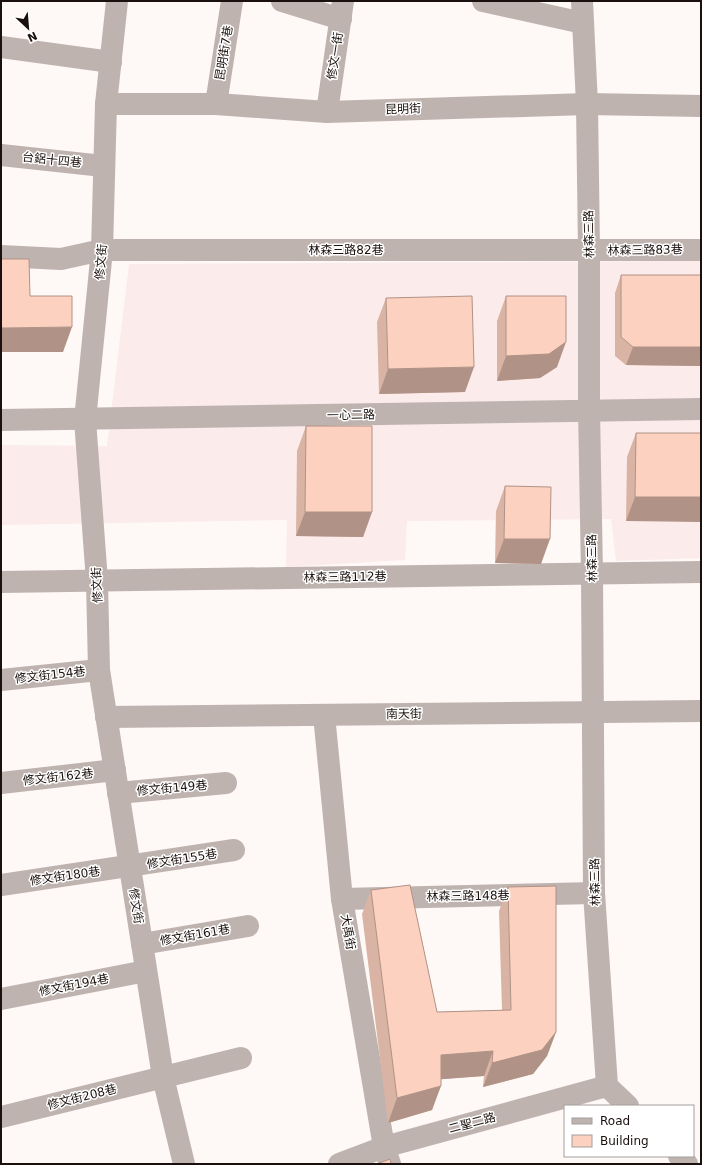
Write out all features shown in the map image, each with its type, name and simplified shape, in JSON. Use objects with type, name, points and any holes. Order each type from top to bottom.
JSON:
[{"type":"street","name":"修文街","points":[[117,1],[106,104],[103,166],[102,250],[85,420],[97,580],[99,670],[162,1077],[184,1164]]},
{"type":"street","name":"昆明街7巷","points":[[216,104],[232,1]]},
{"type":"street","points":[[282,1],[342,10]]},
{"type":"street","points":[[482,1],[583,23]]},
{"type":"street","name":"林森三路","points":[[582,1],[587,104],[589,251],[589,410],[592,574],[594,893],[607,1086]]},
{"type":"street","name":"修文一街","points":[[327,112],[342,10]]},
{"type":"street","points":[[1,47],[111,62]]},
{"type":"street","name":"昆明街","points":[[106,104],[216,104],[327,112],[587,104],[701,106]]},
{"type":"street","name":"台鋁十四巷","points":[[1,155],[103,166]]},
{"type":"street","name":"林森三路82巷","points":[[1,256],[61,259],[102,250],[589,251]]},
{"type":"street","name":"林森三路83巷","points":[[589,251],[701,250]]},
{"type":"street","name":"一心二路","points":[[1,420],[85,420],[701,409]]},
{"type":"street","name":"林森三路112巷","points":[[1,582],[701,572]]},
{"type":"street","name":"修文街154巷","points":[[1,680],[99,670]]},
{"type":"street","name":"南天街","points":[[106,717],[701,711]]},
{"type":"street","name":"大禹街","points":[[324,715],[342,899],[387,1156]]},
{"type":"street","name":"修文街162巷","points":[[1,783],[115,770]]},
{"type":"street","name":"修文街149巷","points":[[118,793],[226,783]]},
{"type":"street","name":"修文街155巷","points":[[130,867],[234,850]]},
{"type":"street","name":"修文街180巷","points":[[1,885],[130,867]]},
{"type":"street","name":"林森三路148巷","points":[[342,899],[594,893]]},
{"type":"street","name":"修文街161巷","points":[[142,944],[248,926]]},
{"type":"street","name":"修文街194巷","points":[[1,999],[146,971]]},
{"type":"street","name":"修文街208巷","points":[[1,1117],[241,1058]]},
{"type":"street","points":[[607,1086],[627,1105]]},
{"type":"street","name":"二聖二路","points":[[338,1164],[387,1156],[607,1086]]},
{"type":"shaded area","points":[[701,261],[701,558],[616,561],[611,519],[407,521],[405,560],[286,567],[287,520],[1,525],[1,445],[107,446],[129,264]]},
{"type":"building","points":[[1,259],[29,259],[30,296],[72,296],[72,327],[1,328]]},
{"type":"building","points":[[621,275],[701,275],[701,347],[633,347],[621,337]]},
{"type":"building","points":[[472,296],[474,367],[388,369],[386,298]]},
{"type":"building","points":[[506,296],[566,296],[566,342],[549,354],[506,356]]},
{"type":"building","points":[[306,426],[372,426],[372,512],[305,512]]},
{"type":"building","points":[[636,433],[701,433],[701,497],[635,497]]},
{"type":"building","points":[[505,486],[551,487],[550,539],[504,539]]},
{"type":"building","points":[[410,885],[437,1012],[511,1010],[508,887],[556,886],[556,1032],[542,1050],[492,1063],[493,1051],[441,1055],[441,1086],[397,1098],[371,890]]},
{"type":"building","points":[[390,1159],[391,1164],[377,1164]]}]
